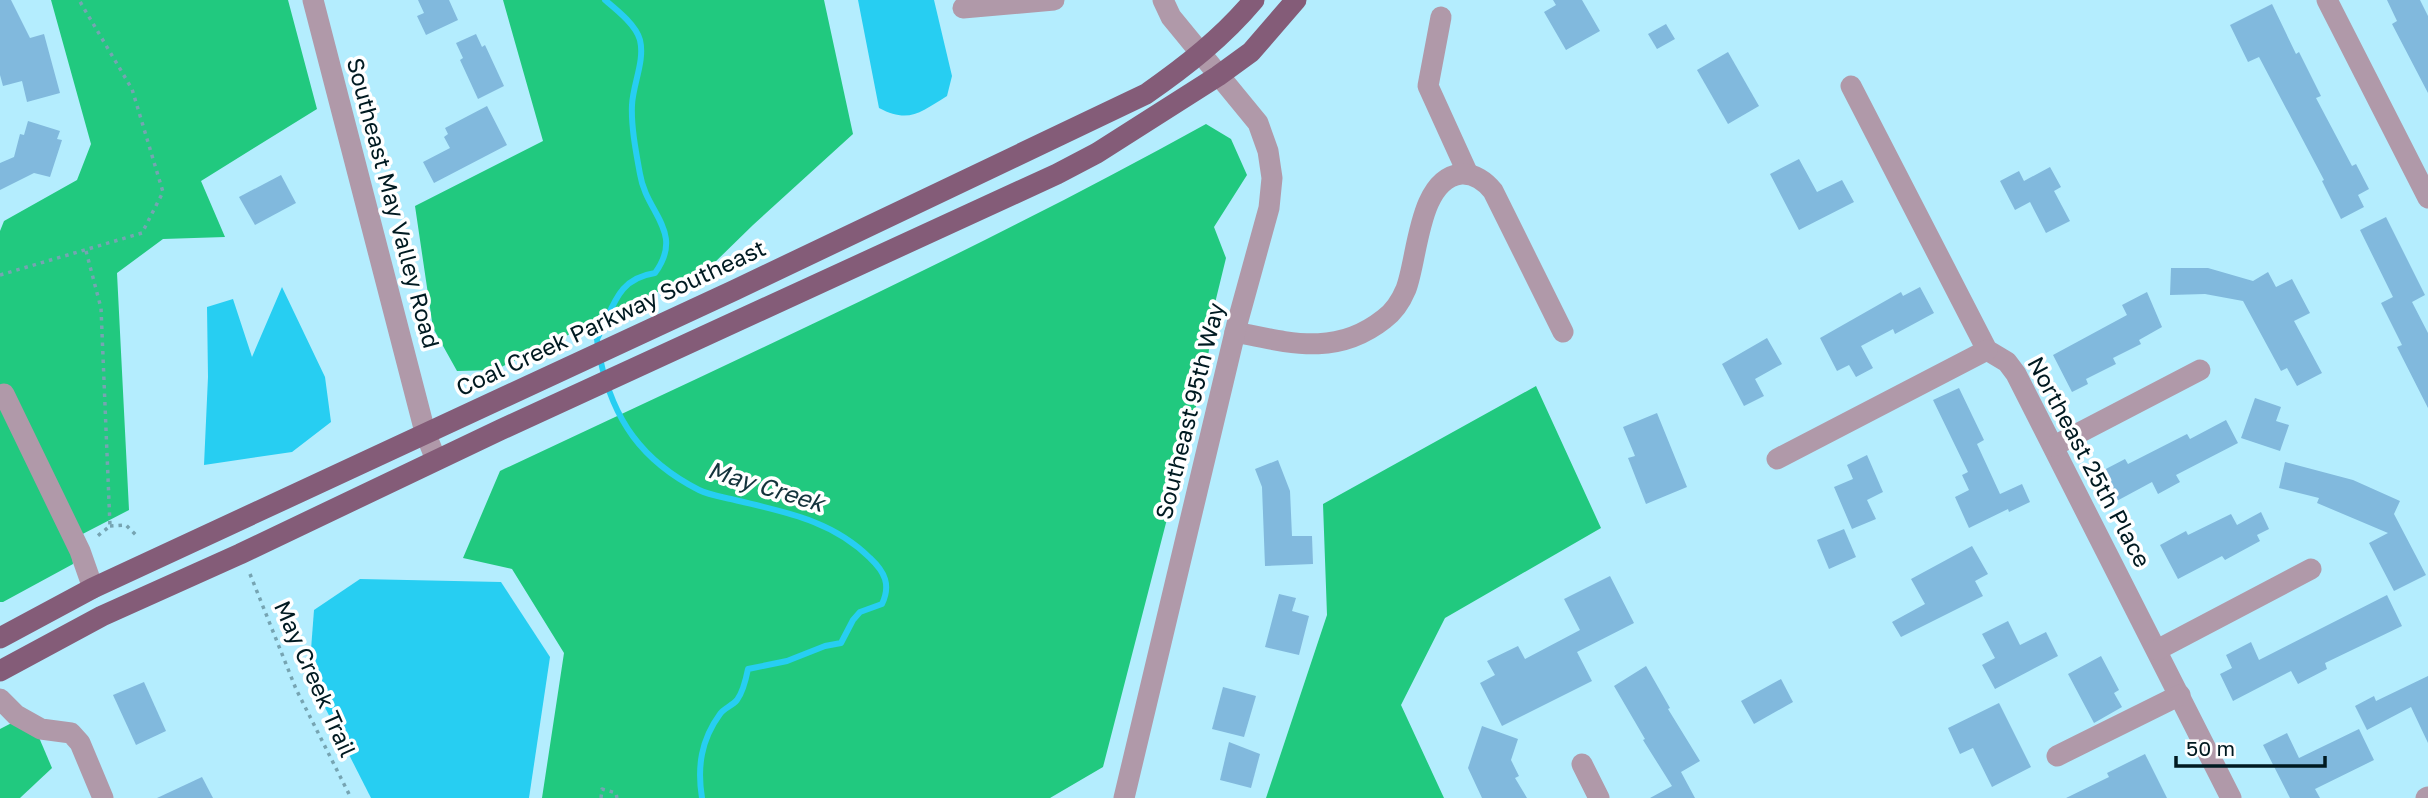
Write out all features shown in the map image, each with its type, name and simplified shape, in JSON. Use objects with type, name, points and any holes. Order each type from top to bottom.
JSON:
[{"type":"main road","name":"Coal Creek Parkway Southeast","points":[[0,638],[93,588],[735,290],[1146,94],[1201,55],[1232,26],[1254,0]]},
{"type":"main road","points":[[0,671],[102,616],[1057,174],[1120,139],[1251,52],[1296,0]]},
{"type":"street","name":"Southeast May Valley Road","points":[[313,0],[425,432],[436,460]]},
{"type":"street","points":[[963,8],[1054,0]]},
{"type":"street","name":"Southeast 95th Way","points":[[1124,798],[1235,332],[1269,208],[1272,178],[1268,151],[1258,123],[1171,17],[1163,0]]},
{"type":"street","points":[[2327,0],[2423,175],[2428,198]]},
{"type":"street","points":[[1441,17],[1428,86],[1468,174]]},
{"type":"street","name":"Northeast 25th Place","points":[[1850,86],[1987,349],[2007,362],[2016,374],[2231,798]]},
{"type":"street","points":[[1235,332],[1313,345],[1345,340],[1383,320],[1395,310],[1406,288],[1426,209],[1432,197],[1448,178],[1468,174],[1487,183],[1493,191],[1563,332]]},
{"type":"street","points":[[1777,458],[1987,349]]},
{"type":"street","points":[[2054,446],[2200,370]]},
{"type":"street","points":[[4,394],[80,551],[93,588]]},
{"type":"street","points":[[2157,650],[2311,569]]},
{"type":"street","points":[[2057,756],[2180,695]]},
{"type":"street","points":[[0,699],[16,715],[41,729],[71,733],[80,743],[103,798]]},
{"type":"street","points":[[1582,764],[1600,798]]},
{"type":"path","points":[[0,275],[142,233],[163,192],[132,89],[79,0]]},
{"type":"path","points":[[86,250],[101,308],[110,526]]},
{"type":"path","points":[[80,551],[110,526],[126,525],[138,537]]},
{"type":"path","name":"May Creek Trail","points":[[250,573],[296,689],[351,798]]},
{"type":"path","points":[[601,798],[602,789],[616,793],[617,798]]},
{"type":"green space","points":[[51,0],[288,0],[317,109],[201,181],[225,237],[163,239],[117,273],[129,510],[71,540],[73,564],[0,602],[0,231],[4,221],[77,180],[91,144]]},
{"type":"green space","points":[[503,0],[824,0],[853,134],[710,267],[495,370],[457,371],[433,328],[415,206],[543,141]]},
{"type":"green space","points":[[1206,124],[1231,139],[1247,175],[1214,227],[1226,258],[1216,299],[1207,364],[1103,767],[1050,798],[542,798],[564,653],[512,569],[463,558],[500,471],[944,260]]},
{"type":"green space","points":[[1536,386],[1601,528],[1445,618],[1401,705],[1444,798],[1266,798],[1327,615],[1323,504]]},
{"type":"green space","points":[[29,714],[52,768],[20,798],[0,798],[0,729]]},
{"type":"water","points":[[858,0],[934,0],[952,76],[947,96],[914,114],[899,115],[879,108]]},
{"type":"water","points":[[282,287],[325,377],[331,422],[292,452],[204,465],[208,377],[207,307],[233,299],[252,357]]},
{"type":"water","points":[[360,579],[501,582],[550,657],[529,798],[371,798],[309,676],[314,610]]},
{"type":"building","points":[[0,0],[11,0],[30,38],[44,34],[60,93],[27,102],[22,81],[3,86],[0,75]]},
{"type":"building","points":[[418,0],[449,0],[458,20],[426,35],[417,16],[424,13]]},
{"type":"building","points":[[1553,0],[1582,0],[1600,31],[1566,50],[1544,12],[1556,5]]},
{"type":"building","points":[[2387,0],[2420,0],[2428,16],[2428,93],[2392,24],[2397,21]]},
{"type":"building","points":[[2272,4],[2296,54],[2299,52],[2321,96],[2316,98],[2352,166],[2356,164],[2369,189],[2358,195],[2364,207],[2341,219],[2322,181],[2324,180],[2259,57],[2248,62],[2230,25]]},
{"type":"building","points":[[1666,24],[1675,39],[1657,49],[1648,34]]},
{"type":"building","points":[[476,34],[482,47],[485,45],[504,86],[478,99],[460,60],[463,58],[456,43]]},
{"type":"building","points":[[1728,52],[1759,106],[1728,124],[1697,70]]},
{"type":"building","points":[[487,106],[507,145],[434,183],[423,162],[450,148],[444,137],[448,134],[445,128]]},
{"type":"building","points":[[28,121],[60,131],[57,139],[62,140],[50,177],[34,173],[0,190],[0,163],[14,157],[20,134],[24,135]]},
{"type":"building","points":[[1799,159],[1817,192],[1842,180],[1854,202],[1799,230],[1770,174]]},
{"type":"building","points":[[2050,167],[2061,187],[2054,191],[2070,221],[2046,233],[2030,202],[2015,210],[2000,181],[2019,171],[2024,181]]},
{"type":"building","points":[[281,175],[296,203],[255,225],[239,197]]},
{"type":"building","points":[[2386,217],[2425,295],[2412,302],[2428,333],[2428,408],[2397,347],[2402,345],[2381,303],[2393,297],[2360,230]]},
{"type":"building","points":[[2171,268],[2208,268],[2253,281],[2268,272],[2276,287],[2292,279],[2310,313],[2294,321],[2322,373],[2297,386],[2287,368],[2281,371],[2243,301],[2205,294],[2170,295]]},
{"type":"building","points":[[1920,287],[1934,313],[1895,334],[1893,329],[1861,346],[1873,368],[1856,377],[1849,365],[1837,371],[1820,338],[1901,292],[1903,296]]},
{"type":"building","points":[[2147,292],[2162,327],[2139,340],[2141,344],[2113,358],[2116,364],[2086,379],[2088,384],[2072,392],[2053,355],[2127,315],[2122,305]]},
{"type":"building","points":[[1767,338],[1782,364],[1755,379],[1764,396],[1744,406],[1722,364]]},
{"type":"building","points":[[1959,388],[1984,440],[1977,444],[2000,494],[2022,484],[2030,502],[2009,512],[2008,509],[1969,528],[1955,497],[1969,490],[1962,475],[1968,472],[1933,400]]},
{"type":"building","points":[[2255,398],[2281,407],[2276,421],[2289,425],[2280,451],[2241,438]]},
{"type":"building","points":[[1657,413],[1687,487],[1646,504],[1628,458],[1635,456],[1623,427]]},
{"type":"building","points":[[2226,420],[2238,443],[2176,475],[2180,482],[2158,494],[2152,482],[2113,503],[2099,478],[2105,475],[2102,471],[2125,459],[2128,464],[2187,434],[2190,439]]},
{"type":"building","points":[[1867,455],[1883,492],[1867,500],[1876,519],[1852,529],[1834,487],[1853,479],[1847,465]]},
{"type":"building","points":[[1278,460],[1290,491],[1292,536],[1312,536],[1313,564],[1265,566],[1262,487],[1255,469]]},
{"type":"building","points":[[2285,462],[2353,480],[2400,501],[2394,514],[2426,575],[2394,591],[2369,543],[2388,533],[2317,503],[2319,498],[2279,488]]},
{"type":"building","points":[[2261,512],[2269,529],[2257,535],[2260,541],[2225,560],[2222,556],[2178,579],[2160,545],[2186,531],[2188,535],[2231,514],[2237,525]]},
{"type":"building","points":[[1844,529],[1856,557],[1829,569],[1817,540]]},
{"type":"building","points":[[1972,546],[1988,574],[1975,581],[1983,596],[1901,637],[1892,622],[1925,604],[1911,579]]},
{"type":"building","points":[[1610,576],[1634,623],[1577,652],[1592,681],[1502,726],[1480,683],[1495,675],[1487,661],[1518,646],[1525,659],[1580,630],[1564,599]]},
{"type":"building","points":[[1279,594],[1296,598],[1292,611],[1309,616],[1299,655],[1265,647]]},
{"type":"building","points":[[2387,595],[2402,626],[2325,663],[2327,669],[2298,684],[2291,671],[2233,701],[2220,674],[2232,668],[2226,655],[2251,642],[2259,660]]},
{"type":"building","points":[[2008,621],[2020,645],[2046,632],[2058,656],[1995,689],[1982,665],[1995,658],[1982,634]]},
{"type":"building","points":[[2101,656],[2119,690],[2114,693],[2122,707],[2094,723],[2068,674]]},
{"type":"building","points":[[1646,666],[1670,708],[1668,709],[1700,761],[1681,772],[1695,798],[1650,798],[1672,786],[1614,686]]},
{"type":"building","points":[[2428,676],[2428,743],[2411,707],[2367,730],[2355,706],[2374,696],[2376,701]]},
{"type":"building","points":[[1781,679],[1793,702],[1754,724],[1741,701]]},
{"type":"building","points":[[144,682],[166,731],[136,745],[113,695]]},
{"type":"building","points":[[1223,687],[1256,696],[1244,737],[1212,729]]},
{"type":"building","points":[[1999,703],[2031,767],[1992,787],[1973,748],[1960,754],[1948,728]]},
{"type":"building","points":[[1482,726],[1518,739],[1511,760],[1519,776],[1515,778],[1527,798],[1482,798],[1468,768]]},
{"type":"building","points":[[2359,729],[2374,760],[2315,789],[2320,798],[2290,798],[2263,745],[2287,733],[2299,758]]},
{"type":"building","points":[[1229,742],[1260,754],[1251,788],[1220,780]]},
{"type":"building","points":[[2145,754],[2167,798],[2066,798],[2109,777],[2107,773]]},
{"type":"building","points":[[202,777],[213,798],[157,798]]},
{"type":"waterway","name":"May Creek","points":[[598,347],[597,339],[618,296],[632,281],[655,273],[663,259],[666,246],[661,223],[644,188],[634,140],[632,105],[641,56],[640,40],[630,23],[605,0]]},
{"type":"waterway","name":"May Creek","points":[[600,358],[613,401],[622,419],[646,452],[661,466],[703,492],[807,519],[824,526],[855,545],[875,563],[885,579],[886,591],[882,604],[860,612],[841,643],[825,646],[787,661],[748,669],[739,697],[720,714],[708,734],[700,765],[702,798]]}]
